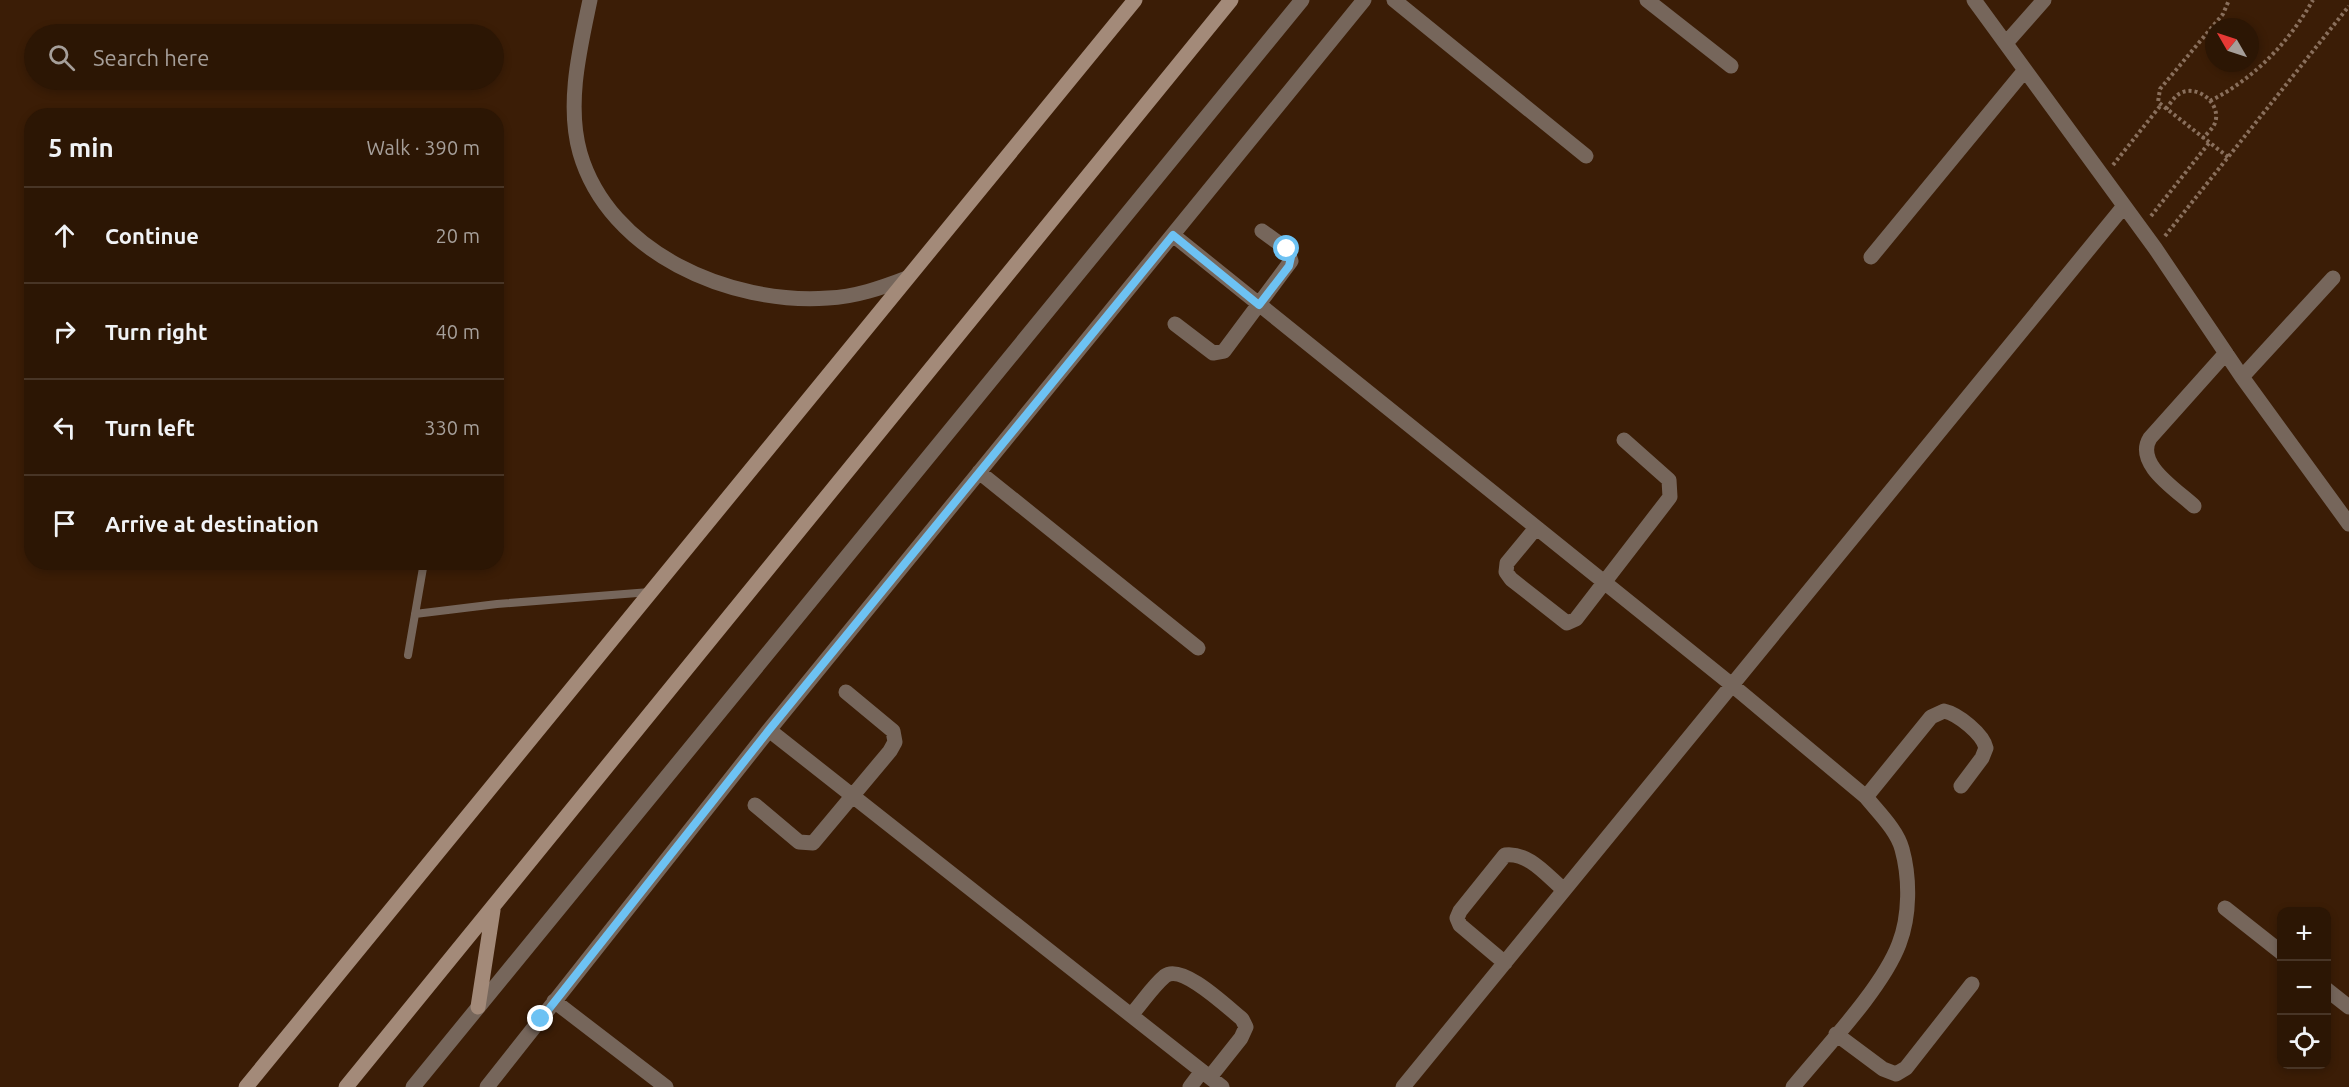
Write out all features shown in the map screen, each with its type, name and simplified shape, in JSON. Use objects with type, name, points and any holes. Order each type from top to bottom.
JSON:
[{"type":"street","points":[[590,0],[578,61],[576,132],[587,172],[596,190],[607,208],[636,237],[678,265],[705,277],[762,294],[791,298],[831,298],[869,291],[907,278]]},
{"type":"street","points":[[246,1087],[1135,0]]},
{"type":"street","points":[[346,1087],[493,910],[1231,0]]},
{"type":"street","points":[[413,1087],[1302,0]]},
{"type":"street","points":[[487,1087],[769,730],[1364,0]]},
{"type":"street","points":[[1394,0],[1586,156]]},
{"type":"street","points":[[1647,0],[1731,66]]},
{"type":"street","points":[[1974,0],[2155,248],[2242,377],[2346,514]]},
{"type":"street","points":[[2006,43],[2044,0]]},
{"type":"street","points":[[1871,258],[2025,70]]},
{"type":"street","points":[[1403,1087],[2124,206]]},
{"type":"street","points":[[1176,324],[1213,353],[1219,354],[1291,261],[1287,249],[1262,231]]},
{"type":"street","points":[[1173,235],[1732,685],[1866,797],[1883,816],[1902,848],[1909,896],[1899,944],[1874,986],[1792,1087]]},
{"type":"street","points":[[2242,377],[2333,278]]},
{"type":"street","points":[[2194,506],[2150,464],[2146,448],[2150,438],[2226,353]]},
{"type":"street","points":[[1536,528],[1507,563],[1506,572],[1557,618],[1567,623],[1576,619],[1670,497],[1670,480],[1624,440]]},
{"type":"street","points":[[979,472],[1198,648]]},
{"type":"street","points":[[754,805],[799,842],[808,844],[817,840],[894,747],[893,731],[846,692]]},
{"type":"street","points":[[1866,797],[1931,717],[1944,711],[1954,714],[1981,738],[1986,748],[1982,758],[1961,786]]},
{"type":"street","points":[[769,730],[1222,1087]]},
{"type":"street","points":[[1504,963],[1460,925],[1457,918],[1460,911],[1505,855],[1517,854],[1526,858],[1564,890]]},
{"type":"street","points":[[2225,908],[2277,949]]},
{"type":"street","points":[[478,1008],[493,910]]},
{"type":"street","points":[[1131,1015],[1166,975],[1175,972],[1187,976],[1242,1018],[1246,1027],[1241,1038],[1190,1087]]},
{"type":"street","points":[[1836,1034],[1883,1069],[1896,1074],[1906,1068],[1972,984]]},
{"type":"street","points":[[2331,993],[2349,1007]]},
{"type":"street","points":[[554,1002],[666,1087]]},
{"type":"lane","points":[[408,655],[423,570]]},
{"type":"lane","points":[[415,614],[497,604],[650,592]]},
{"type":"path","points":[[2228,158],[2161,105],[2157,96],[2160,89],[2223,14],[2229,0]]},
{"type":"path","points":[[2211,101],[2231,90],[2263,63],[2284,42],[2313,0]]},
{"type":"path","points":[[2155,248],[2349,6]]},
{"type":"path","points":[[2166,109],[2178,95],[2184,92],[2199,93],[2211,101],[2215,123],[2203,138]]},
{"type":"path","points":[[2104,178],[2161,105]]},
{"type":"path","points":[[2141,229],[2209,143]]},
{"type":"route","points":[[541,1019],[769,730],[1173,235],[1259,305],[1289,266],[1291,257],[1287,249]]}]
